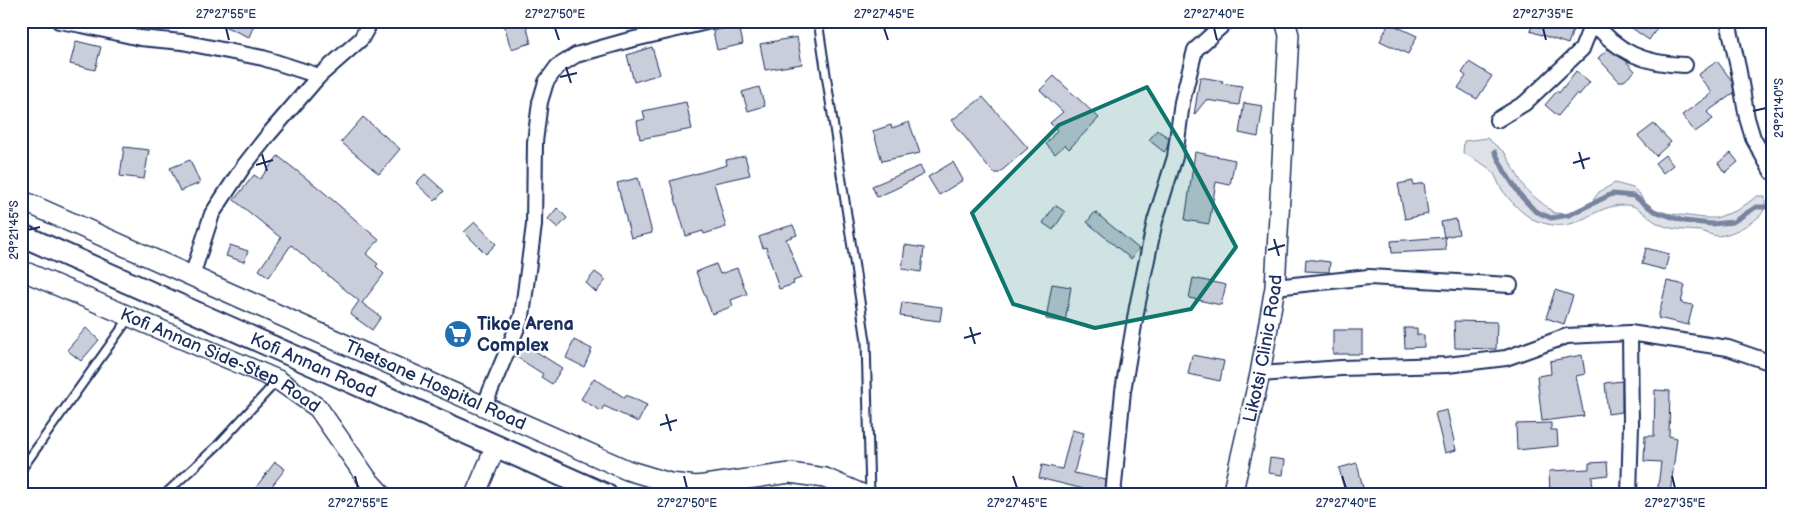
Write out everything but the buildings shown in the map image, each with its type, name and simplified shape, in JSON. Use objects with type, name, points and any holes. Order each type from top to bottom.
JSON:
[{"type":"main road","name":"Kofi Annan Road","points":[[21,235],[606,495]]},
{"type":"street","points":[[58,21],[81,22],[140,38],[182,42],[263,58],[319,76]]},
{"type":"street","points":[[192,276],[212,214],[244,167],[264,140],[319,76],[361,39],[371,21]]},
{"type":"street","points":[[484,406],[522,316],[534,224],[535,142],[540,102],[546,82],[557,67],[576,55],[710,21]]},
{"type":"street","points":[[1113,495],[1124,391],[1136,316],[1156,221],[1175,157],[1182,102],[1195,50],[1227,21]]},
{"type":"street","name":"Likotsi Clinic Road","points":[[1232,495],[1260,374],[1275,287],[1289,35],[1285,21]]},
{"type":"street","points":[[1593,21],[1604,35],[1632,55],[1662,64],[1685,65]]},
{"type":"street","points":[[1497,120],[1525,103],[1582,49],[1593,21]]},
{"type":"street","points":[[1728,21],[1747,118],[1753,138],[1772,172]]},
{"type":"street","name":"Thetsane Hospital Road","points":[[21,200],[627,470],[670,483],[697,486],[790,473],[825,478],[864,495]]},
{"type":"street","name":"Kofi Annan Side-Step Road","points":[[21,270],[278,380],[318,408],[368,480],[382,495]]},
{"type":"street","points":[[1275,287],[1369,277],[1510,285]]},
{"type":"street","points":[[1260,374],[1341,368],[1447,365],[1506,358],[1567,336],[1630,333],[1728,348],[1772,363]]},
{"type":"street","points":[[1629,495],[1631,424],[1630,333]]},
{"type":"street","points":[[475,495],[496,446]]},
{"type":"lane","points":[[818,21],[866,341],[870,495]]},
{"type":"lane","points":[[21,470],[130,317]]},
{"type":"lane","points":[[164,495],[217,446],[278,380]]},
{"type":"highlighted area","points":[[1147,87],[1182,145],[1236,247],[1191,309],[1095,328],[1013,304],[972,213],[1059,125]]},
{"type":"shaded area","points":[[1487,138],[1505,153],[1526,190],[1554,213],[1572,214],[1590,204],[1599,192],[1615,183],[1633,188],[1639,193],[1646,205],[1656,212],[1716,218],[1738,210],[1757,196],[1765,196],[1765,205],[1763,212],[1758,218],[1731,233],[1718,236],[1700,231],[1664,226],[1655,222],[1636,207],[1627,205],[1603,209],[1574,223],[1551,225],[1532,219],[1522,212],[1504,193],[1492,171],[1463,153],[1464,141]]},
{"type":"waterway","points":[[1495,152],[1520,195],[1535,211],[1551,218],[1569,215],[1612,194],[1634,196],[1654,211],[1684,221],[1712,224],[1733,222],[1756,207],[1772,207]]},
{"type":"place","name":"Tikoe Arena Complex","points":[[458,334]]}]
